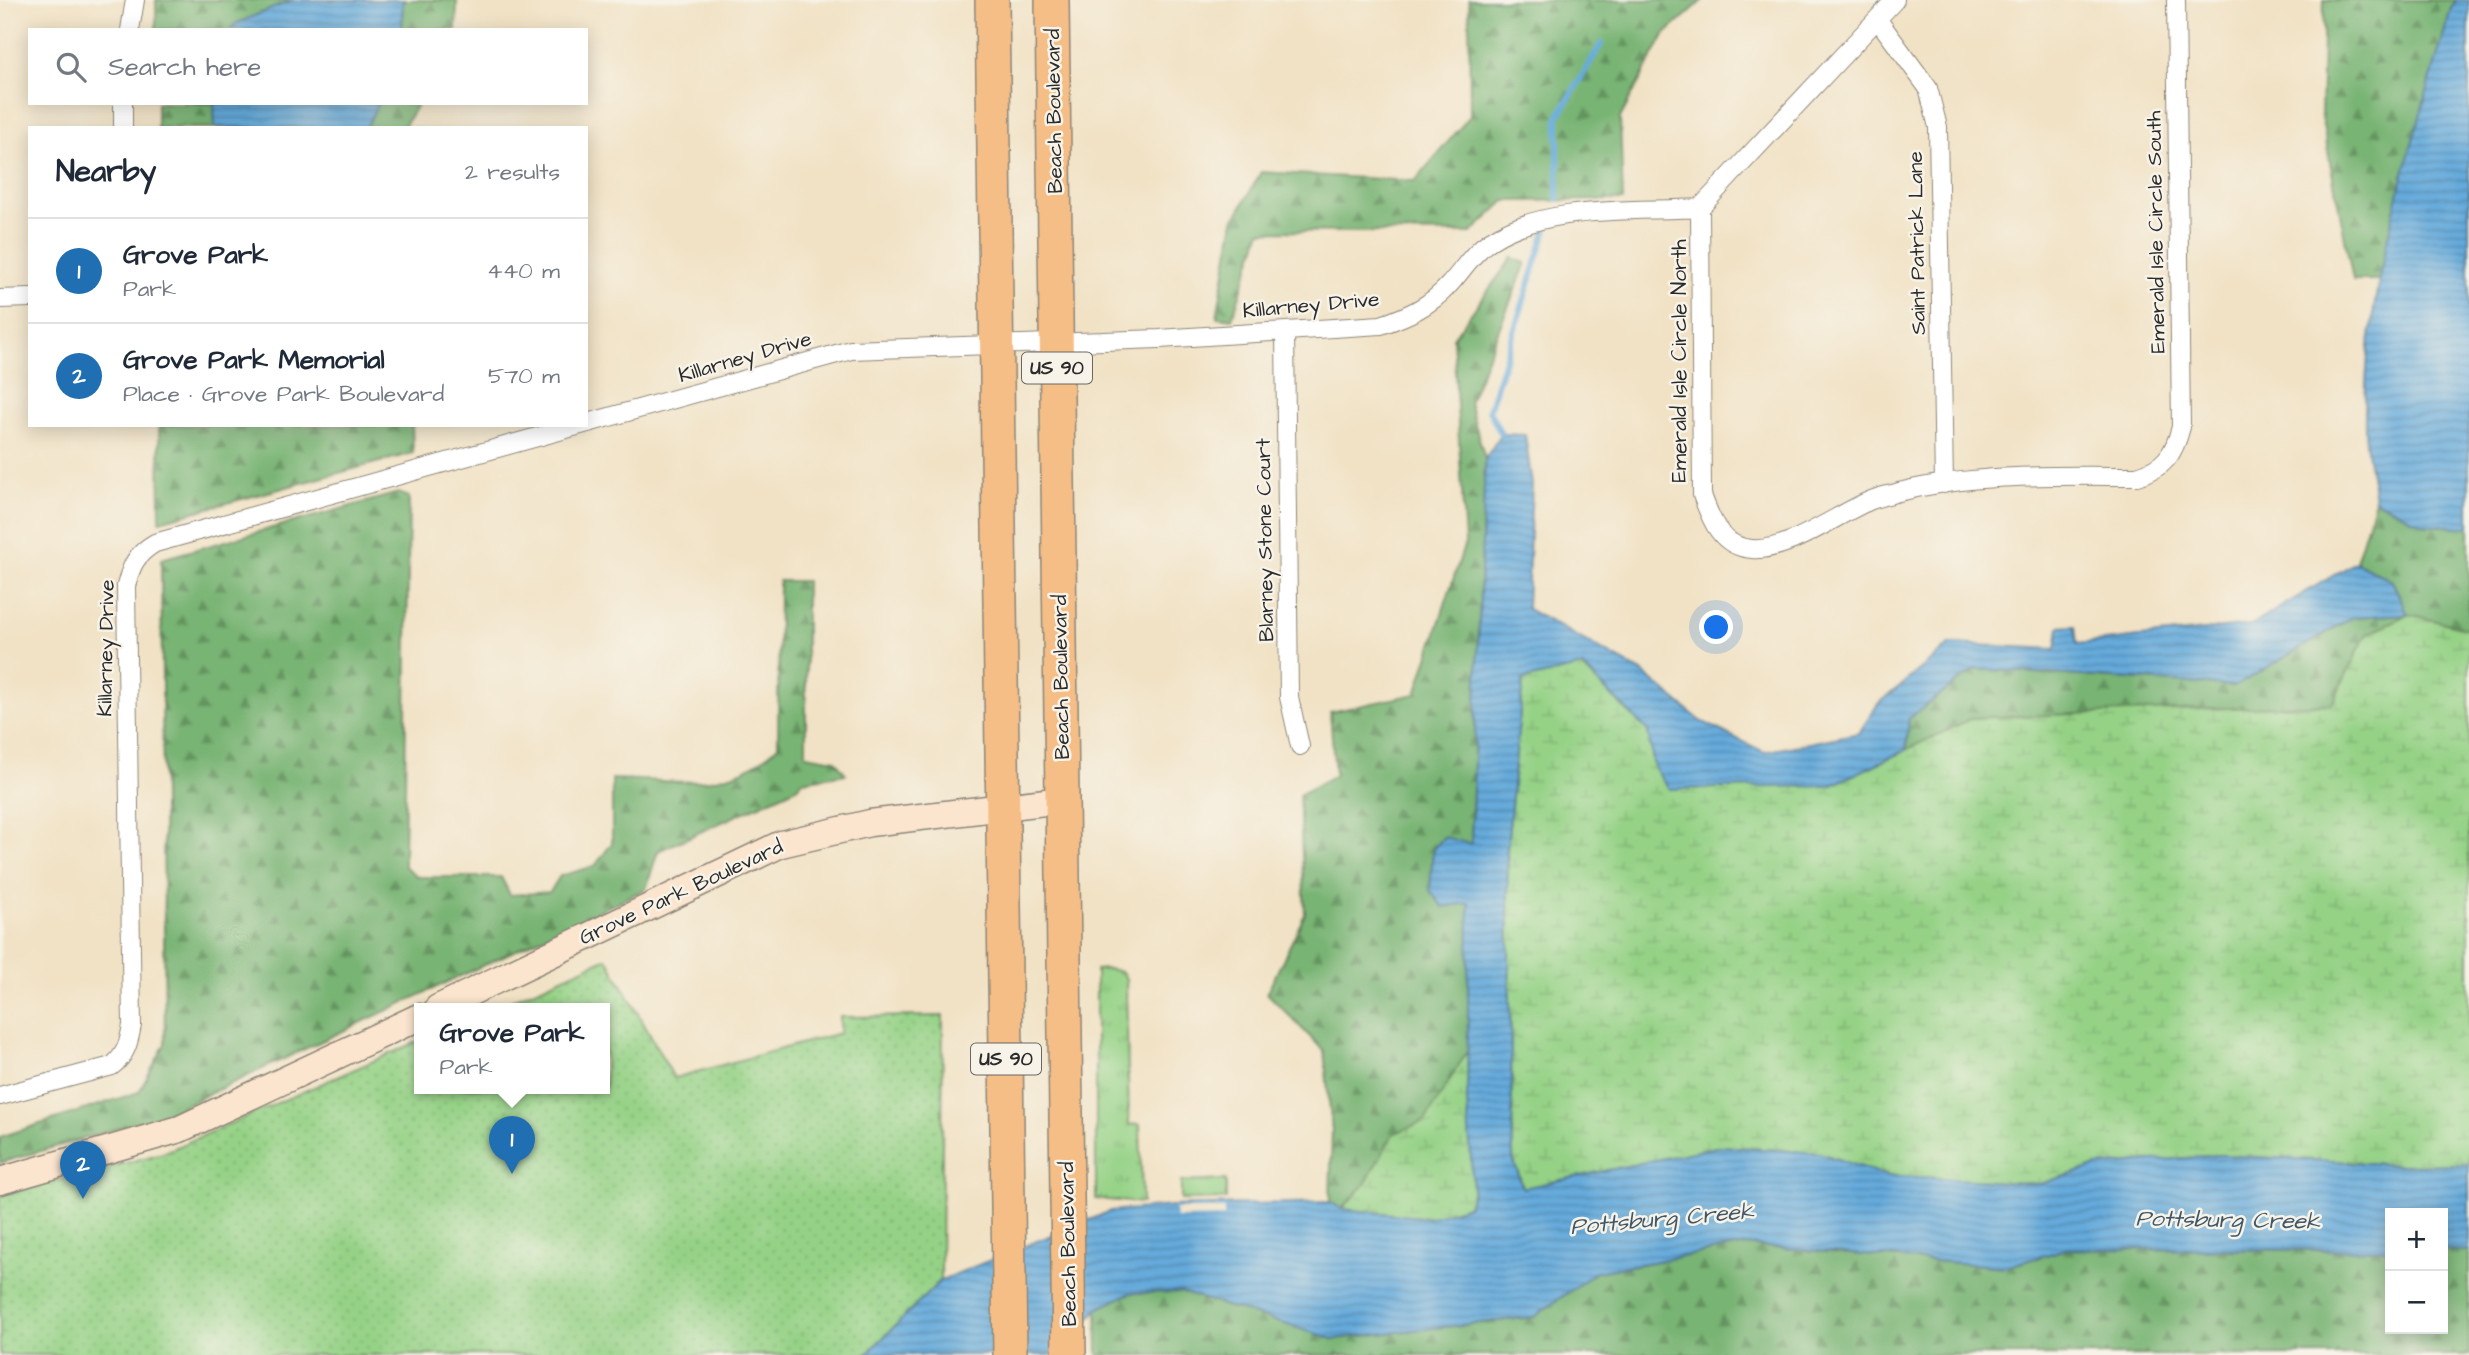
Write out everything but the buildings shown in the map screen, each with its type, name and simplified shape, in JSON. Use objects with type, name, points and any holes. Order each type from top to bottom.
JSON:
[{"type":"highway","name":"US 90","points":[[992,0],[1010,1355]]},
{"type":"highway","name":"Beach Boulevard","points":[[1052,0],[1069,1355]]},
{"type":"street","points":[[130,28],[135,0]]},
{"type":"street","points":[[1700,208],[1895,0]]},
{"type":"street","name":"Emerald Isle Circle South","points":[[1944,484],[1992,477],[2137,476],[2154,471],[2168,460],[2181,427],[2176,0]]},
{"type":"street","name":"Saint Patrick Lane","points":[[1878,20],[1927,88],[1938,127],[1944,484]]},
{"type":"street","points":[[123,105],[123,126]]},
{"type":"street","name":"Killarney Drive","points":[[588,423],[851,350],[1057,343],[1381,325],[1406,317],[1429,304],[1489,242],[1538,220],[1565,215],[1700,208]]},
{"type":"street","name":"Emerald Isle Circle North","points":[[1700,208],[1702,495],[1717,532],[1734,545],[1752,549],[1773,547],[1871,500],[1944,484]]},
{"type":"street","points":[[0,299],[28,298]]},
{"type":"street","name":"Blarney Stone Court","points":[[1285,332],[1289,697],[1300,746]]},
{"type":"street","name":"Killarney Drive","points":[[0,1096],[112,1066],[120,1059],[128,1044],[132,1025],[126,586],[132,564],[141,551],[155,543],[573,427]]},
{"type":"street","name":"Grove Park Boulevard","points":[[448,1003],[781,844],[870,823],[1062,800]]},
{"type":"street","points":[[0,1181],[180,1129],[414,1019]]},
{"type":"green space","points":[[156,0],[293,0],[237,23],[231,28],[156,28]]},
{"type":"green space","points":[[403,0],[457,0],[456,28],[402,28]]},
{"type":"green space","points":[[1469,0],[1703,0],[1664,35],[1620,118],[1623,200],[1505,201],[1471,233],[1261,231],[1232,319],[1217,317],[1234,220],[1261,172],[1415,181],[1470,116]]},
{"type":"green space","points":[[2324,0],[2456,0],[2451,9],[2395,209],[2379,280],[2353,280],[2321,116]]},
{"type":"green space","points":[[157,105],[214,105],[215,126],[157,126]]},
{"type":"green space","points":[[377,105],[417,105],[404,126],[367,126]]},
{"type":"green space","points":[[1512,258],[1526,263],[1469,402],[1485,459],[1471,845],[1444,837],[1433,850],[1430,890],[1443,907],[1469,902],[1468,1050],[1425,1121],[1393,1134],[1365,1184],[1342,1209],[1330,1202],[1332,1131],[1324,1051],[1267,993],[1305,914],[1299,795],[1335,775],[1330,712],[1416,694],[1465,543],[1453,338]]},
{"type":"green space","points":[[159,427],[412,427],[413,453],[160,521]]},
{"type":"green space","points":[[398,493],[409,497],[404,866],[418,877],[501,877],[510,895],[550,892],[560,876],[595,866],[612,843],[612,779],[680,782],[721,778],[740,772],[778,746],[779,581],[806,581],[806,755],[835,760],[846,774],[802,781],[797,788],[658,851],[646,889],[164,1115],[0,1163],[0,1137],[139,1092],[165,1044],[161,559]]},
{"type":"green space","points":[[2375,500],[2422,524],[2469,528],[2469,629],[2408,614],[2392,581],[2356,562]]},
{"type":"green space","points":[[2408,614],[2366,635],[2332,704],[1973,718],[1906,750],[1909,718],[1975,669],[2236,686],[2353,617]]},
{"type":"green space","points":[[2408,614],[2469,629],[2469,1164],[2402,1165],[2220,1155],[2098,1166],[2040,1184],[1885,1175],[1819,1153],[1721,1146],[1524,1189],[1513,1158],[1507,849],[1523,680],[1581,666],[1648,731],[1654,767],[1830,786],[1973,718],[2332,704],[2366,635]]},
{"type":"green space","points":[[607,958],[674,1078],[840,1033],[840,1017],[943,1016],[941,1280],[866,1355],[0,1355],[0,1196],[163,1153],[414,1043],[414,1094],[610,1094],[610,1003],[505,1003]]},
{"type":"green space","points":[[1096,970],[1122,972],[1126,979],[1129,1125],[1140,1124],[1142,1203],[1096,1199]]},
{"type":"green space","points":[[1468,1050],[1473,1190],[1468,1206],[1430,1218],[1342,1209],[1365,1184],[1393,1134],[1425,1121]]},
{"type":"green space","points":[[1226,1180],[1226,1199],[1181,1200],[1181,1182]]},
{"type":"green space","points":[[1746,1245],[2005,1267],[2066,1249],[2385,1250],[2385,1334],[2448,1334],[2448,1250],[2469,1251],[2469,1355],[1098,1355],[1097,1309],[1130,1293],[1181,1292],[1333,1339],[1534,1317],[1596,1272]]},
{"type":"water","points":[[293,0],[403,0],[402,28],[231,28],[237,23]]},
{"type":"water","points":[[2456,0],[2469,0],[2469,528],[2422,524],[2375,500],[2365,426],[2372,320],[2381,268],[2407,163],[2451,9]]},
{"type":"water","points":[[214,105],[377,105],[367,126],[215,126]]},
{"type":"water","name":"Pottsburg Creek","points":[[1501,434],[1525,435],[1532,484],[1527,609],[1642,672],[1701,721],[1764,752],[1859,733],[1878,704],[1951,644],[2056,649],[2059,627],[2075,626],[2077,644],[2251,625],[2356,562],[2392,581],[2408,614],[2353,617],[2236,686],[1975,669],[1909,718],[1906,750],[1830,786],[1669,789],[1654,767],[1648,731],[1582,666],[1523,680],[1507,849],[1513,1158],[1523,1188],[1721,1146],[1819,1153],[1885,1175],[2040,1184],[2098,1166],[2220,1155],[2402,1165],[2469,1164],[2469,1251],[2448,1250],[2448,1208],[2385,1208],[2385,1250],[2066,1249],[2005,1267],[1746,1245],[1596,1272],[1534,1317],[1333,1339],[1181,1292],[1130,1293],[1097,1309],[1058,1355],[866,1355],[941,1280],[1111,1211],[1173,1206],[1330,1202],[1342,1209],[1430,1218],[1468,1206],[1473,1190],[1467,1101],[1469,903],[1443,907],[1430,890],[1433,849],[1444,837],[1471,844],[1485,459]]},
{"type":"pier","points":[[1175,1209],[1224,1209],[1224,1217],[1176,1218]]},
{"type":"waterway","points":[[1558,199],[1558,117],[1601,44]]},
{"type":"waterway","points":[[1501,434],[1489,410],[1546,231]]},
{"type":"place","name":"Grove Park","points":[[512,1174]]},
{"type":"place","name":"Grove Park Memorial","points":[[83,1199]]}]
